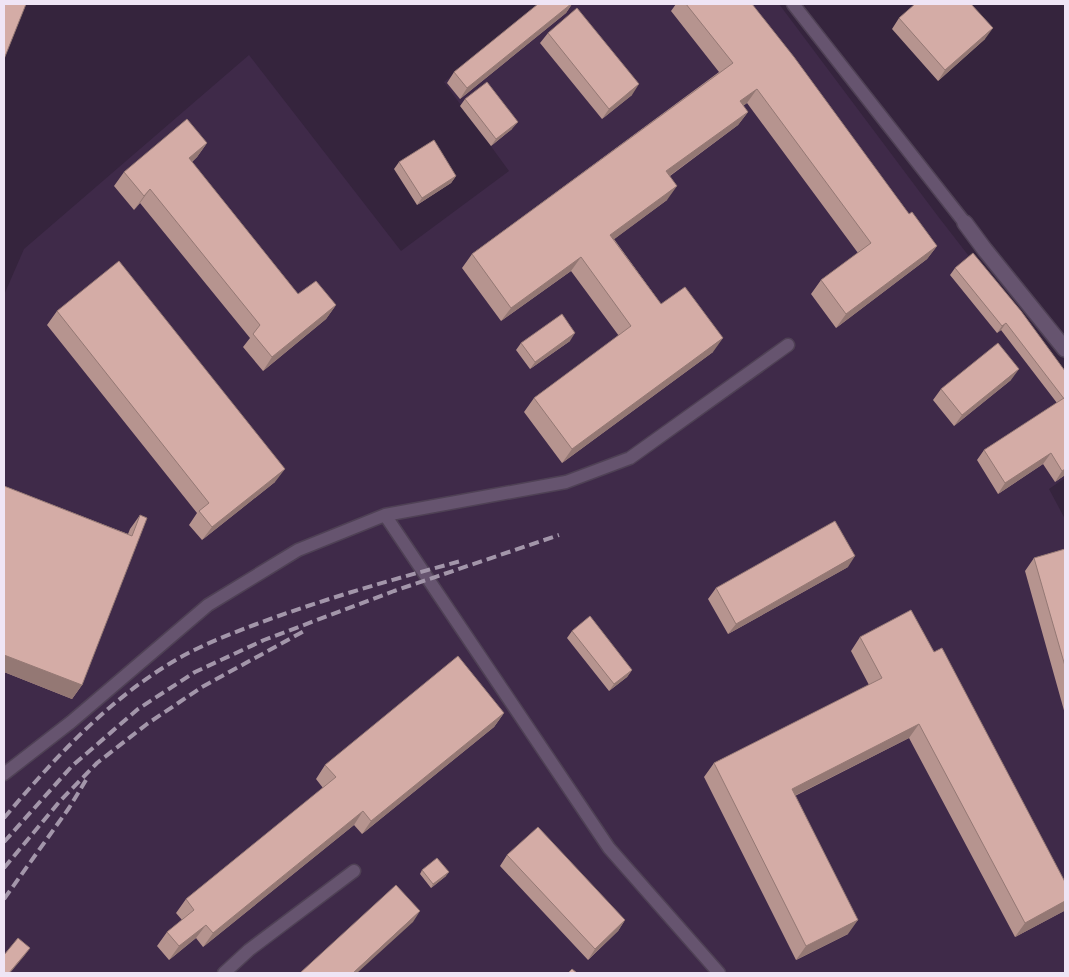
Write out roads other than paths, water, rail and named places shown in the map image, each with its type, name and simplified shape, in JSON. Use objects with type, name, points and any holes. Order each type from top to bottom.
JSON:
[{"type":"street","points":[[965,222],[984,250],[1065,349]]},
{"type":"lane","points":[[793,4],[965,222]]},
{"type":"lane","points":[[4,774],[71,722],[208,605],[298,550],[385,515],[566,482],[630,458],[788,345]]},
{"type":"lane","points":[[385,515],[609,848],[719,973]]},
{"type":"lane","points":[[224,973],[249,950],[354,871]]},
{"type":"railway","points":[[4,842],[72,766],[138,709],[195,672],[264,640],[394,591],[559,535]]},
{"type":"railway","points":[[4,818],[80,734],[123,696],[169,664],[203,646],[286,613],[361,589],[461,561]]},
{"type":"railway","points":[[4,868],[60,801],[97,763],[147,724],[202,687],[306,630]]},
{"type":"railway","points":[[4,899],[69,808],[86,780]]}]
